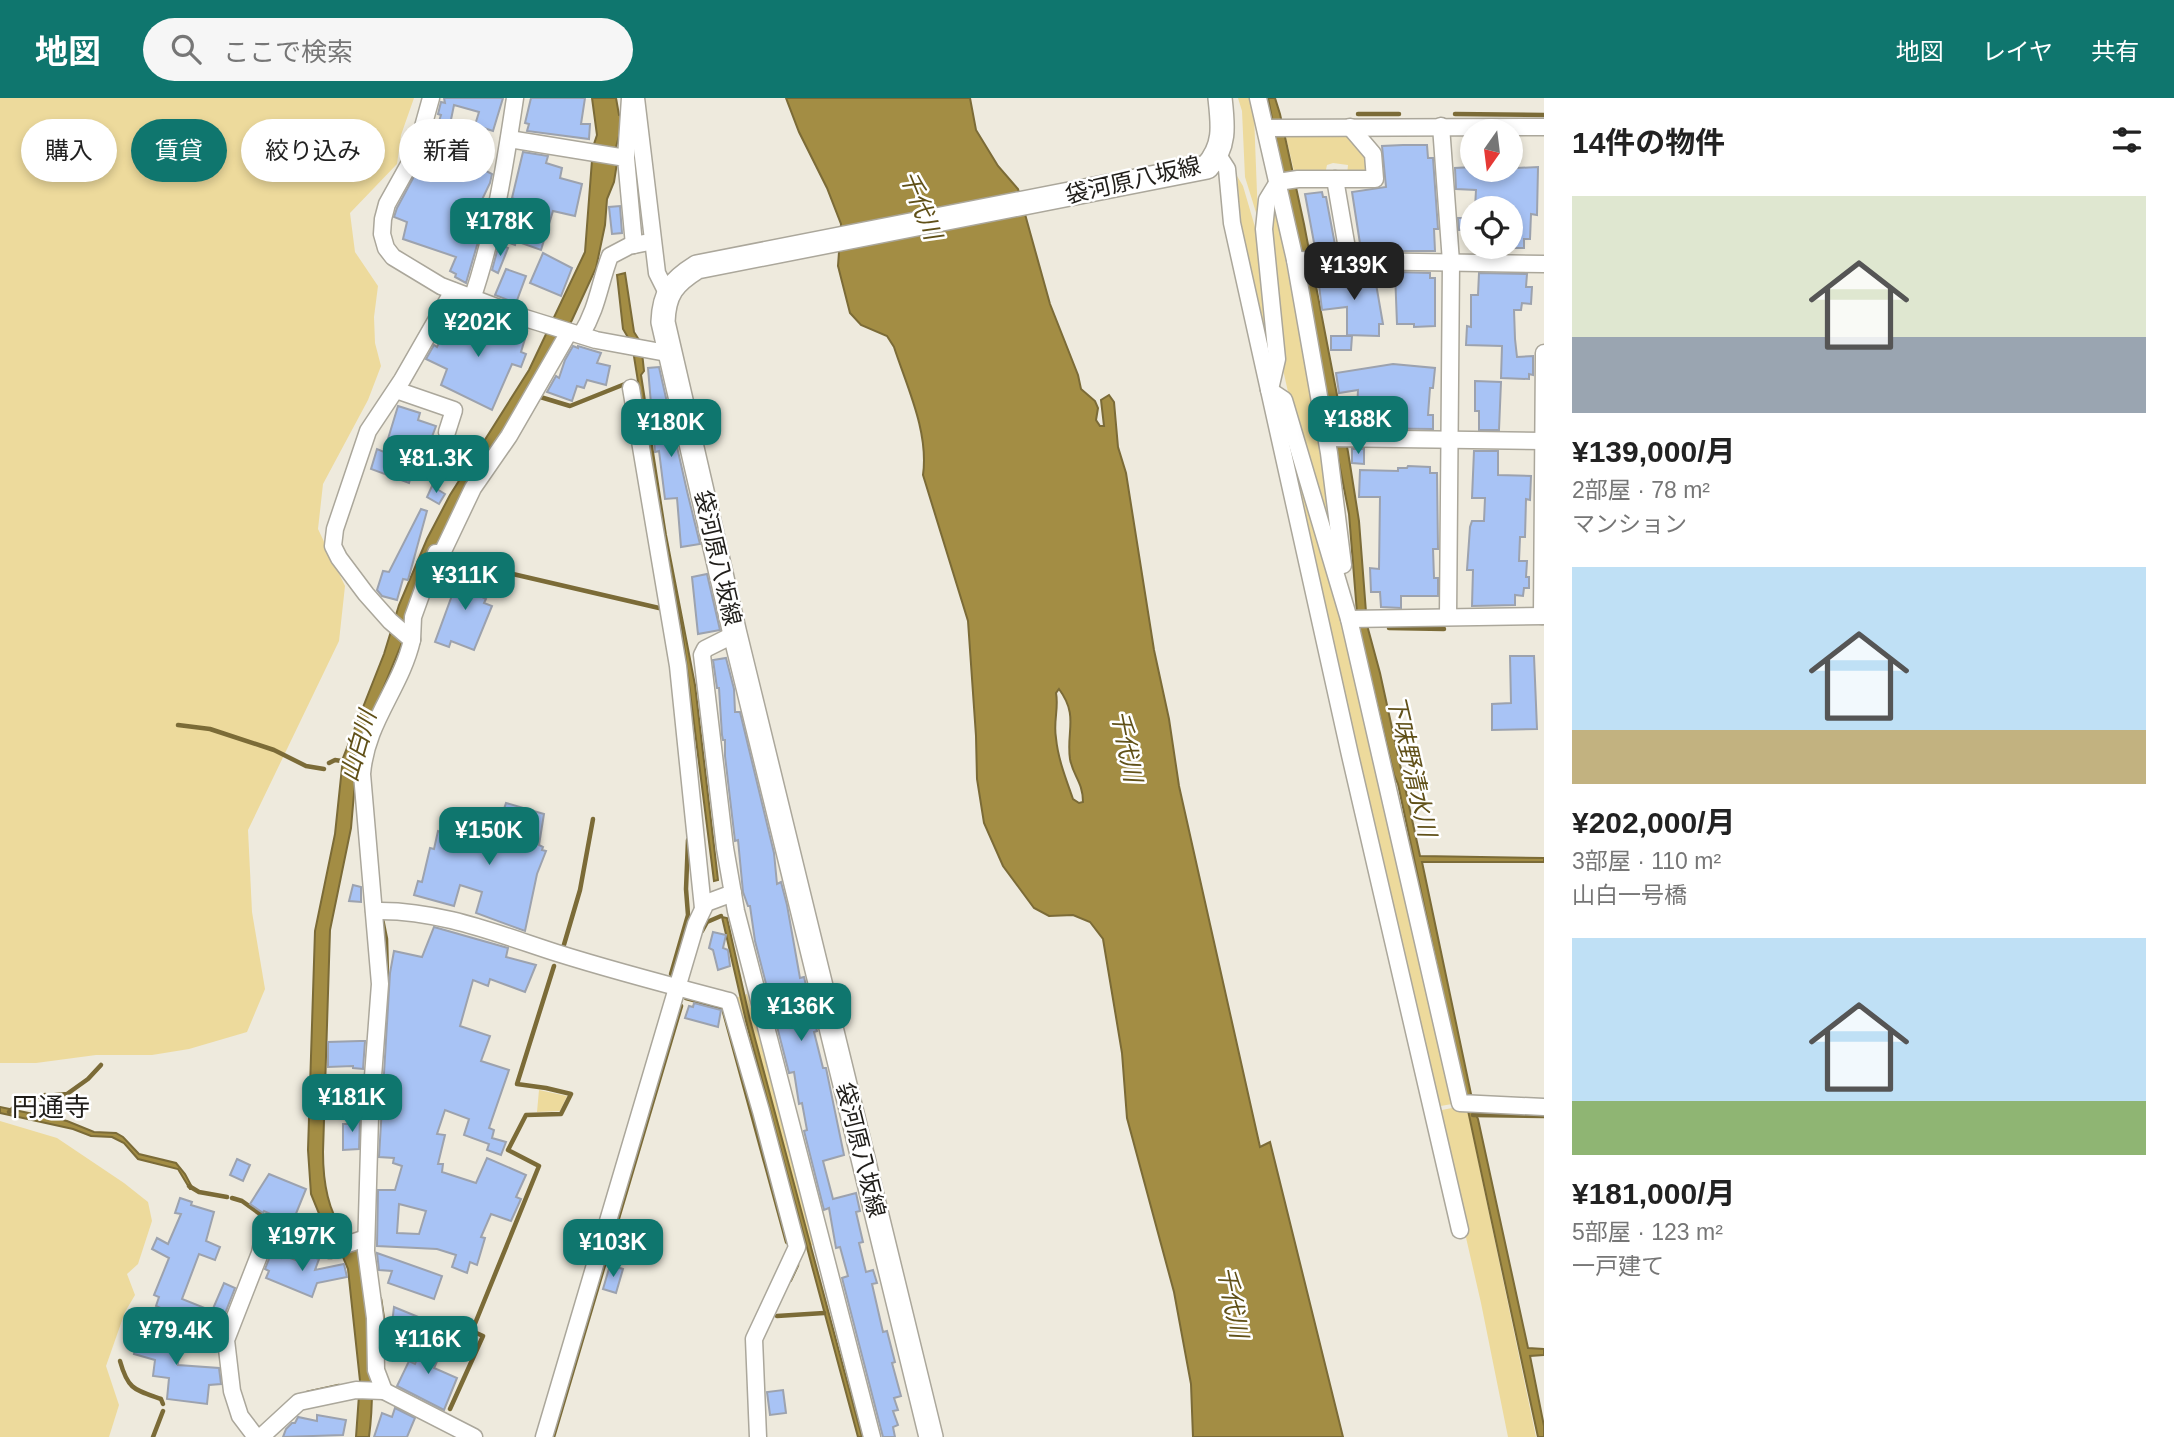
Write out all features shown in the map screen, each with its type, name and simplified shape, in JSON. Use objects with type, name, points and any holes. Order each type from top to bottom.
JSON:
[{"type":"main road","name":"袋河原八坂線","points":[[931,1437],[735,634],[663,322],[671,289],[697,267],[1212,161],[1222,138],[1220,98]]},
{"type":"street","points":[[430,98],[416,152],[387,204],[382,234],[386,248],[393,257],[411,270],[453,291],[549,326],[626,347],[672,354]]},
{"type":"street","points":[[472,299],[480,274],[516,98]]},
{"type":"street","points":[[630,98],[622,158],[634,245]]},
{"type":"street","points":[[636,98],[657,273],[671,289]]},
{"type":"street","points":[[1258,98],[1295,260],[1327,439],[1349,619]]},
{"type":"street","points":[[1440,126],[1451,262],[1448,617]]},
{"type":"street","points":[[1278,182],[1375,179],[1373,154],[1350,127]]},
{"type":"street","points":[[1266,128],[1544,127]]},
{"type":"street","points":[[509,139],[622,158]]},
{"type":"street","points":[[1212,161],[1227,169],[1232,223],[1460,1230]]},
{"type":"street","points":[[1335,179],[1349,260]]},
{"type":"street","points":[[1269,390],[1277,359],[1264,229],[1268,200],[1278,182]]},
{"type":"street","points":[[380,1391],[366,1238],[370,1116],[380,984],[363,801],[363,755],[372,729],[407,663],[413,617],[436,553],[441,553],[444,549],[473,488],[509,436],[572,333],[599,299],[602,277],[610,256],[634,245],[653,241]]},
{"type":"street","points":[[1295,260],[1544,264]]},
{"type":"street","points":[[410,638],[390,621],[366,594],[339,558],[333,546],[335,529],[368,431],[396,390],[453,291]]},
{"type":"street","points":[[1349,619],[1543,616],[1544,354]]},
{"type":"street","points":[[631,388],[678,666],[703,908]]},
{"type":"street","points":[[396,390],[454,410],[447,432]]},
{"type":"street","points":[[1269,390],[1284,400],[1349,619],[1460,1103],[1544,1107]]},
{"type":"street","points":[[1327,439],[1543,441]]},
{"type":"street","points":[[735,634],[705,649],[702,655],[724,848],[794,1140],[872,1437]]},
{"type":"street","points":[[544,1437],[676,986],[703,908],[710,900],[733,893]]},
{"type":"street","points":[[374,911],[419,913],[511,936],[555,952],[729,1001],[797,1247],[754,1339],[758,1437]]},
{"type":"street","points":[[366,1238],[330,1250],[291,1236],[267,1223],[260,1252],[226,1340],[232,1391],[240,1416],[258,1437],[299,1402],[356,1390],[380,1391],[474,1437]]},
{"type":"shaded area","points":[[0,98],[414,98],[407,119],[399,119],[397,164],[385,177],[385,119],[241,119],[241,182],[380,182],[350,213],[355,252],[378,286],[374,317],[375,343],[381,366],[368,400],[323,484],[318,529],[345,586],[339,641],[248,830],[252,912],[265,989],[247,1032],[189,1049],[152,1055],[96,1055],[36,1063],[0,1063]]},
{"type":"shaded area","points":[[1238,98],[1250,98],[1254,115],[1258,219],[1245,177],[1242,111]]},
{"type":"shaded area","points":[[1300,134],[1353,135],[1369,153],[1371,171],[1347,175],[1348,165],[1333,163],[1327,165],[1325,174],[1295,175],[1286,137]]},
{"type":"shaded area","points":[[1237,176],[1243,186],[1255,227],[1259,227],[1271,364],[1243,244]]},
{"type":"shaded area","points":[[1275,205],[1334,517],[1336,549],[1282,365],[1271,207]]},
{"type":"shaded area","points":[[1286,436],[1322,537],[1452,1104],[1435,1107]]},
{"type":"shaded area","points":[[747,994],[816,1244],[800,1249],[733,999]]},
{"type":"shaded area","points":[[539,1090],[567,1096],[560,1111],[537,1112]]},
{"type":"shaded area","points":[[1452,1108],[1468,1113],[1536,1437],[1508,1437],[1481,1303],[1437,1111]]},
{"type":"shaded area","points":[[0,1121],[57,1138],[148,1202],[152,1221],[138,1264],[127,1274],[135,1295],[125,1312],[106,1366],[119,1405],[109,1437],[0,1437]]},
{"type":"water","name":"山白川","points":[[592,98],[616,98],[619,115],[624,117],[615,151],[617,163],[614,182],[607,199],[605,225],[596,268],[572,320],[536,385],[491,456],[408,628],[367,728],[355,782],[351,828],[330,930],[323,1152],[325,1182],[332,1211],[342,1229],[359,1249],[365,1275],[372,1403],[369,1437],[356,1437],[360,1381],[348,1269],[343,1257],[331,1243],[311,1194],[308,1150],[315,931],[335,834],[343,758],[384,654],[399,605],[427,539],[450,495],[529,370],[585,252],[593,147],[597,135]]},
{"type":"water","name":"千代川","points":[[786,98],[970,98],[976,130],[998,166],[1018,189],[1050,304],[1081,389],[1095,401],[1098,408],[1096,420],[1100,426],[1104,426],[1101,400],[1109,395],[1114,402],[1118,447],[1126,473],[1179,786],[1260,1147],[1270,1142],[1343,1437],[1193,1437],[1191,1384],[1174,1292],[1127,1118],[1122,1053],[1103,939],[1090,922],[1073,915],[1049,916],[1034,908],[1003,866],[984,823],[977,779],[968,621],[923,475],[923,442],[916,410],[894,347],[887,336],[861,325],[850,313],[838,266],[841,224],[827,188],[799,132]],"holes":[[[1059,689],[1070,716],[1070,759],[1083,795],[1083,802],[1079,803],[1073,799],[1055,732],[1056,693]]]},
{"type":"water","points":[[1268,98],[1275,98],[1280,114],[1304,224],[1359,521],[1367,625],[1420,856],[1544,858],[1544,862],[1422,862],[1528,1348],[1544,1349],[1544,1355],[1530,1356],[1544,1437],[1538,1437],[1398,784],[1358,625],[1349,514]]},
{"type":"water","points":[[625,273],[634,332],[641,343],[644,371],[641,375],[666,535],[695,685],[718,880],[714,881],[682,629],[659,512],[632,344],[623,329],[617,275]]},
{"type":"water","points":[[722,917],[727,918],[750,1020],[862,1437],[858,1437],[746,1021]]},
{"type":"water","points":[[0,1107],[67,1121],[94,1132],[116,1133],[139,1154],[176,1163],[193,1189],[190,1189],[178,1169],[138,1159],[124,1143],[112,1137],[91,1136],[73,1129],[0,1113]]},
{"type":"building","points":[[444,98],[503,98],[495,124],[495,119],[477,119],[479,112],[454,105],[451,119],[440,119],[441,102],[445,103]]},
{"type":"building","points":[[531,98],[585,98],[581,124],[590,124],[589,139],[527,131],[529,124],[525,123]]},
{"type":"building","points":[[1427,145],[1428,158],[1433,158],[1438,229],[1434,229],[1435,251],[1394,251],[1394,245],[1361,250],[1352,192],[1386,187],[1382,146]]},
{"type":"building","points":[[523,152],[548,156],[546,163],[562,168],[560,178],[582,184],[575,216],[553,211],[541,250],[516,241],[515,245],[501,240],[517,200],[512,198]]},
{"type":"building","points":[[1538,167],[1537,215],[1531,214],[1530,239],[1524,239],[1524,248],[1523,196],[1476,196],[1476,190],[1456,189],[1455,168],[1460,168],[1460,182],[1523,182],[1523,168]]},
{"type":"building","points":[[411,182],[490,182],[468,229],[480,235],[466,283],[450,271],[456,257],[403,239],[407,222],[394,217]]},
{"type":"building","points":[[1322,192],[1323,197],[1326,197],[1336,250],[1315,248],[1305,194]]},
{"type":"building","points":[[620,206],[622,233],[612,234],[609,207]]},
{"type":"building","points":[[499,244],[508,248],[498,273],[492,270]]},
{"type":"building","points":[[543,253],[572,268],[561,296],[530,283]]},
{"type":"building","points":[[506,269],[526,276],[516,303],[495,295]]},
{"type":"building","points":[[1395,272],[1430,273],[1430,278],[1435,278],[1435,326],[1414,327],[1414,324],[1397,324]]},
{"type":"building","points":[[1352,273],[1370,274],[1370,278],[1375,278],[1383,324],[1379,324],[1379,336],[1347,335],[1347,307],[1322,310],[1318,277],[1351,278]]},
{"type":"building","points":[[1479,273],[1527,274],[1526,287],[1532,287],[1531,304],[1522,303],[1521,310],[1514,310],[1517,357],[1533,356],[1533,375],[1529,374],[1529,379],[1501,378],[1502,346],[1466,345],[1467,326],[1471,327],[1471,295],[1478,295]]},
{"type":"building","points":[[452,315],[489,333],[492,326],[497,327],[500,320],[527,332],[521,352],[526,354],[521,367],[512,364],[492,410],[441,385],[447,369],[426,359],[434,345],[437,347]]},
{"type":"building","points":[[1331,336],[1352,336],[1351,350],[1331,350]]},
{"type":"building","points":[[573,346],[601,353],[597,363],[610,366],[606,385],[587,380],[584,388],[577,386],[572,401],[547,392],[556,376],[559,378]]},
{"type":"building","points":[[1393,364],[1435,368],[1428,415],[1433,415],[1433,429],[1356,428],[1358,390],[1339,393],[1336,373]]},
{"type":"building","points":[[659,367],[700,544],[681,547],[677,498],[665,499],[659,451],[655,452],[648,368]]},
{"type":"building","points":[[1475,381],[1501,382],[1499,430],[1479,430],[1479,411],[1475,411]]},
{"type":"building","points":[[398,406],[420,413],[418,420],[436,426],[424,458],[417,455],[409,483],[371,469],[377,449],[384,452]]},
{"type":"building","points":[[1352,449],[1364,449],[1364,464],[1352,463]]},
{"type":"building","points":[[1474,451],[1498,451],[1498,475],[1531,476],[1530,500],[1526,499],[1525,537],[1520,537],[1519,561],[1527,561],[1526,577],[1529,577],[1529,588],[1524,588],[1523,596],[1515,595],[1515,605],[1472,606],[1473,570],[1467,570],[1470,527],[1472,521],[1484,521],[1485,498],[1472,498]]},
{"type":"building","points":[[1430,467],[1430,473],[1437,473],[1438,549],[1433,549],[1438,596],[1401,596],[1401,608],[1381,607],[1380,592],[1371,592],[1370,568],[1379,569],[1380,497],[1359,497],[1360,470],[1398,471],[1398,468]]},
{"type":"building","points":[[432,486],[445,494],[439,504],[427,497]]},
{"type":"building","points":[[421,509],[427,511],[408,580],[403,579],[397,600],[382,596],[377,590],[383,571],[389,572]]},
{"type":"building","points":[[462,568],[489,579],[482,597],[486,599],[484,603],[492,606],[474,650],[451,641],[449,647],[435,642]]},
{"type":"building","points":[[707,574],[720,630],[698,634],[692,577]]},
{"type":"building","points":[[1510,656],[1534,656],[1537,729],[1492,730],[1492,704],[1511,703]]},
{"type":"building","points":[[726,658],[734,689],[735,712],[740,712],[774,853],[777,884],[781,882],[787,905],[800,978],[804,977],[817,1031],[814,1032],[823,1068],[826,1068],[844,1155],[823,1161],[833,1199],[856,1193],[860,1211],[856,1212],[863,1242],[859,1243],[866,1272],[873,1270],[877,1283],[872,1284],[883,1332],[887,1331],[895,1362],[892,1363],[901,1396],[894,1398],[898,1410],[893,1411],[898,1425],[893,1427],[895,1437],[883,1437],[842,1278],[848,1276],[840,1247],[836,1248],[829,1208],[824,1210],[804,1131],[807,1130],[802,1103],[799,1104],[794,1072],[789,1073],[755,941],[750,906],[743,892],[725,740],[722,735],[719,688],[713,660]]},
{"type":"building","points":[[506,803],[544,814],[539,845],[546,851],[537,874],[525,931],[476,913],[482,892],[460,885],[454,906],[414,895],[418,881],[422,882],[430,848],[434,849],[438,831],[444,833],[446,825],[493,842]]},
{"type":"building","points":[[353,885],[361,887],[361,902],[349,901]]},
{"type":"building","points":[[434,927],[508,948],[506,957],[536,965],[525,992],[490,979],[488,986],[473,980],[460,1026],[490,1036],[481,1061],[509,1070],[489,1128],[494,1130],[492,1138],[506,1142],[501,1155],[487,1150],[489,1144],[464,1135],[469,1119],[445,1110],[437,1134],[445,1135],[438,1164],[443,1164],[442,1172],[476,1183],[487,1158],[526,1175],[516,1197],[521,1199],[511,1221],[491,1214],[481,1237],[485,1238],[477,1265],[470,1262],[467,1273],[452,1267],[456,1255],[437,1249],[377,1246],[378,1190],[395,1190],[402,1166],[393,1163],[394,1158],[379,1157],[390,973],[394,951],[422,957]],"holes":[[[399,1204],[426,1211],[419,1234],[397,1233]]]},
{"type":"building","points":[[713,932],[726,935],[723,948],[728,950],[730,966],[718,970],[713,950],[709,948]]},
{"type":"building","points":[[694,1003],[721,1010],[718,1027],[685,1018],[689,1006],[693,1007]]},
{"type":"building","points":[[365,1041],[363,1069],[353,1066],[328,1067],[328,1042]]},
{"type":"building","points":[[350,1116],[360,1116],[359,1149],[343,1150],[343,1124],[350,1124]]},
{"type":"building","points":[[237,1159],[250,1165],[243,1181],[230,1175]]},
{"type":"building","points":[[269,1174],[306,1189],[295,1216],[314,1224],[310,1232],[264,1211],[263,1213],[250,1204]]},
{"type":"building","points":[[180,1198],[192,1202],[191,1205],[214,1212],[206,1241],[220,1247],[215,1260],[199,1254],[182,1299],[212,1311],[224,1283],[235,1288],[217,1334],[156,1306],[159,1297],[154,1295],[169,1258],[152,1249],[157,1238],[168,1244],[181,1214],[175,1213]]},
{"type":"building","points":[[377,1253],[442,1276],[434,1299],[388,1283],[392,1271],[379,1270]]},
{"type":"building","points":[[271,1254],[301,1262],[304,1254],[319,1259],[315,1270],[344,1264],[347,1277],[317,1283],[312,1297],[266,1278],[269,1271],[265,1269]]},
{"type":"building","points":[[610,1265],[623,1269],[616,1293],[603,1289]]},
{"type":"building","points":[[394,1307],[443,1327],[442,1331],[392,1324]]},
{"type":"building","points":[[141,1325],[180,1336],[178,1365],[219,1368],[221,1384],[209,1385],[207,1404],[167,1399],[169,1378],[153,1376],[155,1360],[134,1354]]},
{"type":"building","points":[[427,1335],[445,1344],[434,1368],[457,1378],[444,1410],[397,1386],[409,1361],[415,1364]]},
{"type":"building","points":[[386,1338],[396,1338],[397,1356],[386,1357]]},
{"type":"building","points":[[783,1390],[786,1413],[770,1415],[767,1392]]},
{"type":"building","points":[[395,1408],[415,1418],[407,1437],[374,1437],[382,1413],[392,1417]]},
{"type":"building","points":[[317,1415],[346,1420],[343,1435],[283,1437],[286,1429],[295,1423],[298,1417],[317,1421]]},
{"type":"waterway","points":[[1358,114],[1399,114]]},
{"type":"waterway","points":[[1455,114],[1544,115]]},
{"type":"waterway","points":[[537,396],[570,406],[625,384]]},
{"type":"waterway","points":[[444,558],[659,608]]},
{"type":"waterway","points":[[1389,628],[1444,629]]},
{"type":"waterway","name":"山白川","points":[[178,725],[210,729],[274,750],[306,766],[324,769]]},
{"type":"waterway","name":"山白川","points":[[329,763],[335,760],[348,762]]},
{"type":"waterway","points":[[563,948],[580,890],[593,819]]},
{"type":"waterway","points":[[671,974],[688,915],[688,840]]},
{"type":"waterway","points":[[702,931],[707,922],[721,916]]},
{"type":"waterway","points":[[382,919],[386,939],[387,976]]},
{"type":"waterway","points":[[450,1409],[483,1336],[472,1331],[539,1166],[508,1150],[526,1115],[561,1114],[571,1094],[517,1084],[554,966]]},
{"type":"waterway","points":[[686,998],[723,1008],[787,1242]]},
{"type":"waterway","points":[[553,1437],[681,1006]]},
{"type":"waterway","points":[[9,1112],[18,1104],[36,1097],[67,1094],[88,1079],[101,1065]]},
{"type":"waterway","points":[[42,1114],[45,1095]]},
{"type":"waterway","points":[[1473,1115],[1544,1116]]},
{"type":"waterway","points":[[189,1186],[199,1192],[227,1197]]},
{"type":"waterway","points":[[232,1198],[242,1201],[267,1219]]},
{"type":"waterway","points":[[790,1280],[797,1265]]},
{"type":"waterway","points":[[380,1299],[383,1319]]},
{"type":"waterway","points":[[777,1316],[824,1313]]},
{"type":"waterway","points":[[120,1361],[126,1378],[134,1388],[161,1399],[163,1404]]},
{"type":"waterway","points":[[307,1393],[339,1386]]},
{"type":"waterway","points":[[153,1437],[163,1411]]},
{"type":"district","name":"円通寺","points":[[51,1107]]},
{"type":"water label","name":"下味野清水川","points":[[1412,766]]}]
